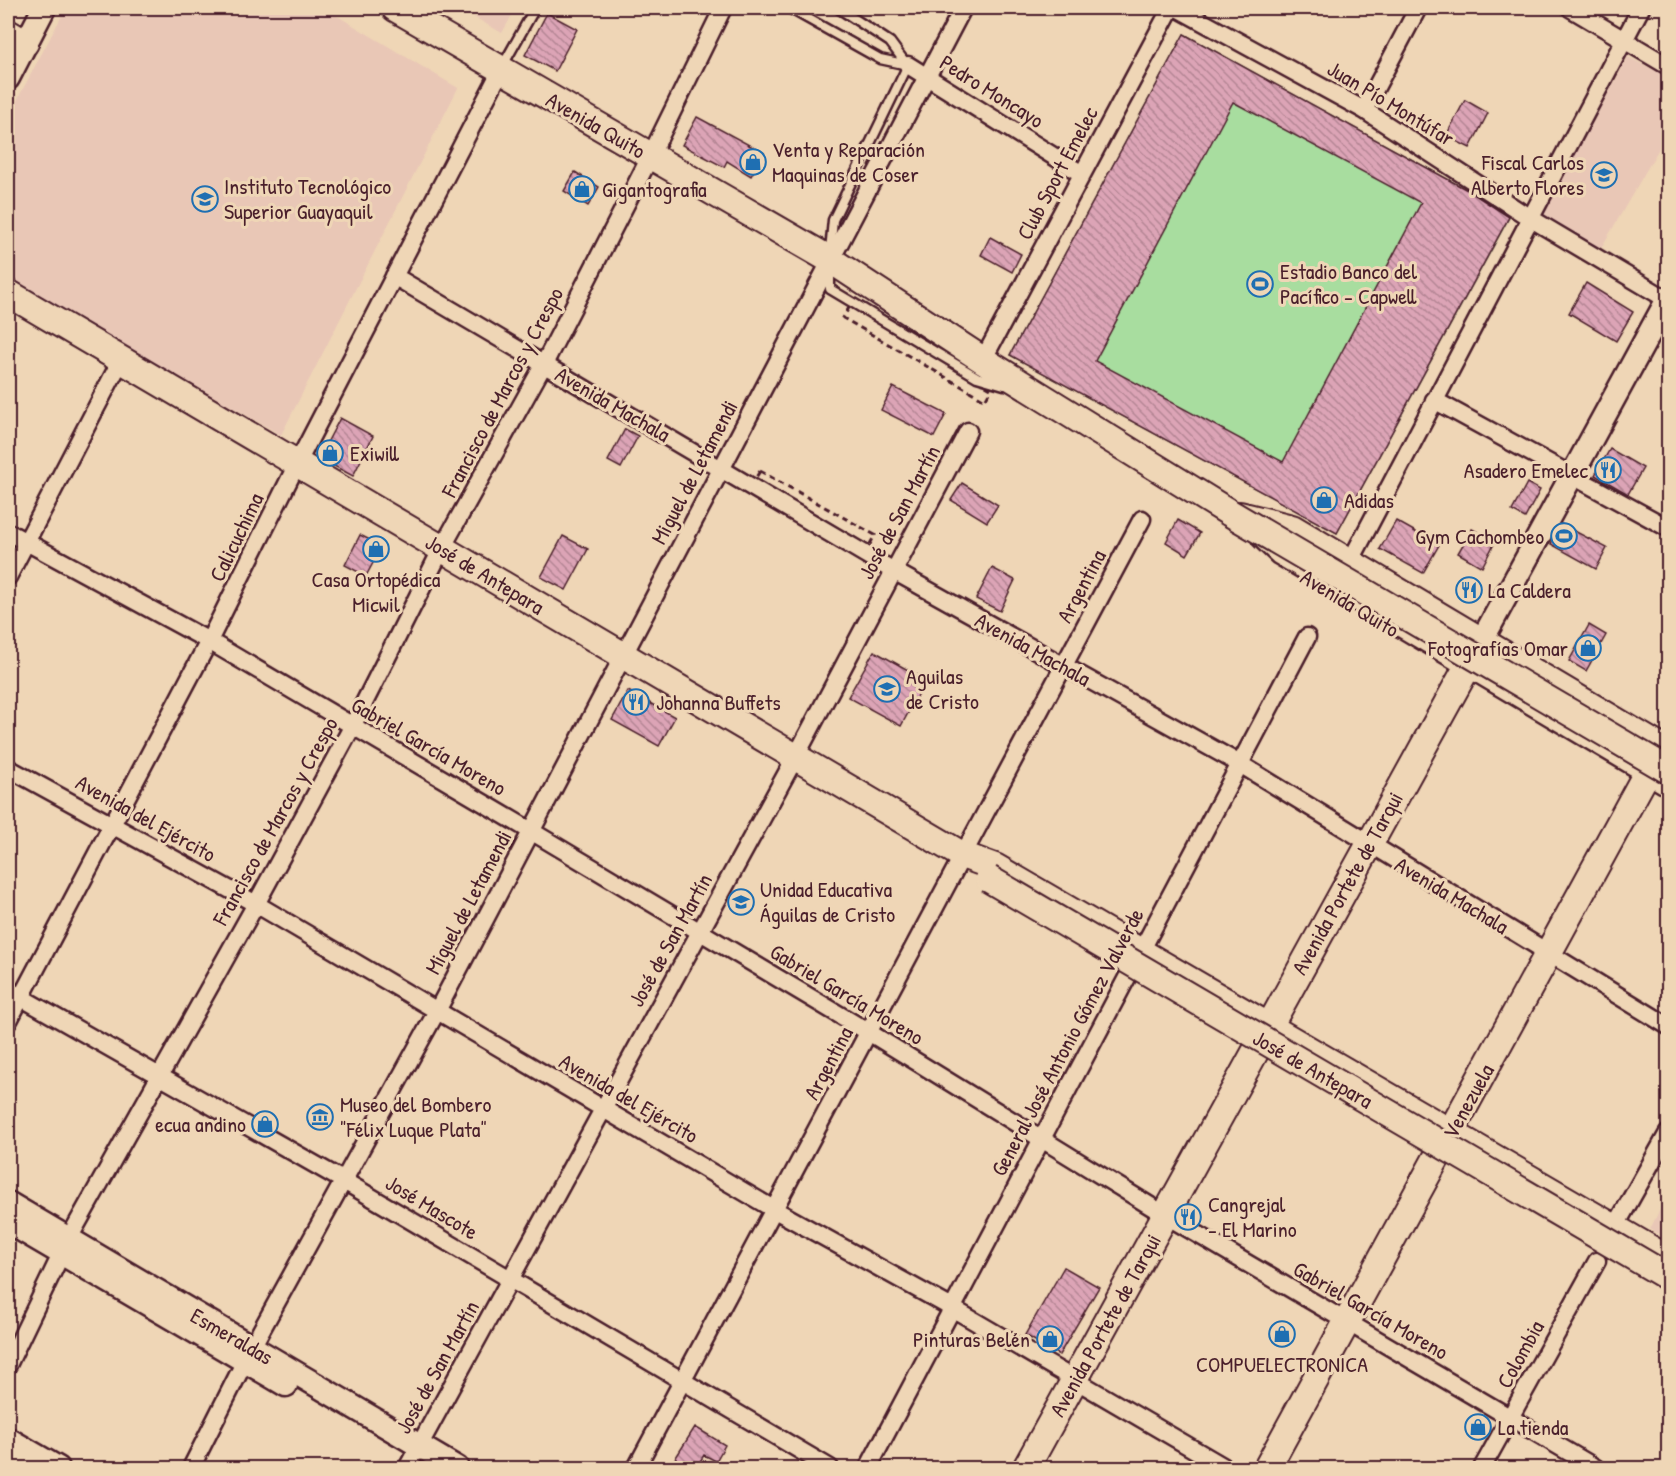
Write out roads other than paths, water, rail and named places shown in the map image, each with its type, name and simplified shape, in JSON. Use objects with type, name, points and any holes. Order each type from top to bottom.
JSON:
[{"type":"main road","points":[[8,78],[16,38],[44,8]]},
{"type":"main road","name":"Avenida Quito","points":[[395,8],[829,259],[983,360],[1229,512],[1666,750]]},
{"type":"main road","name":"José de Antepara","points":[[8,293],[795,758],[962,855],[995,867],[1668,1259]]},
{"type":"main road","name":"Avenida Portete de Tarqui","points":[[1026,1468],[1668,300]]},
{"type":"main road","name":"Avenida Quito","points":[[1229,512],[1292,528],[1666,750]]},
{"type":"main road","name":"Venezuela","points":[[1267,1468],[1644,777],[1666,750]]},
{"type":"main road","name":"José de Antepara","points":[[962,855],[988,879],[1668,1277]]},
{"type":"main road","name":"Esmeraldas","points":[[8,1203],[65,1247]]},
{"type":"main road","name":"Esmeraldas","points":[[8,1222],[65,1247],[248,1354],[417,1460],[458,1468]]},
{"type":"main road","points":[[8,1439],[58,1468]]},
{"type":"main road","points":[[8,1458],[26,1468]]},
{"type":"street","name":"Francisco de Marcos y Crespo","points":[[8,1365],[65,1247],[159,1074],[256,904],[352,727],[442,548],[544,364],[723,8]]},
{"type":"street","name":"Miguel de Letamendi","points":[[191,1468],[248,1354],[437,1011],[829,259],[963,8]]},
{"type":"street","name":"Club Sport Emelec","points":[[983,360],[1171,8]]},
{"type":"street","name":"Juan Pío Montúfar","points":[[1178,8],[1364,110],[1530,218],[1668,300]]},
{"type":"street","points":[[1364,110],[1418,8]]},
{"type":"street","points":[[1570,8],[1668,66]]},
{"type":"street","points":[[1350,562],[1641,8]]},
{"type":"street","name":"Pedro Moncayo","points":[[908,65],[1082,174]]},
{"type":"street","name":"Calicuchima","points":[[8,1022],[14,994],[112,824],[209,641],[297,464],[501,70]]},
{"type":"street","name":"Avenida Machala","points":[[394,276],[892,570],[1240,764],[1668,1026]]},
{"type":"street","points":[[8,577],[121,360]]},
{"type":"street","points":[[1434,400],[1668,528]]},
{"type":"street","name":"José de San Martín","points":[[417,1460],[510,1280],[795,758],[892,570],[968,431]]},
{"type":"street","name":"Argentina","points":[[636,1468],[870,1033],[962,855],[1142,519]]},
{"type":"street","name":"Gabriel García Moreno","points":[[8,532],[209,641],[870,1033],[1165,1215],[1596,1468]]},
{"type":"street","name":"General José Antonio Gómez Valverde","points":[[868,1468],[1307,637]]},
{"type":"street","name":"Avenida del Ejército","points":[[8,768],[256,904],[775,1210],[952,1308],[1226,1468]]},
{"type":"street","name":"José Mascote","points":[[14,994],[159,1074],[344,1181],[830,1468]]},
{"type":"street","points":[[1614,1229],[1668,1133]]},
{"type":"street","name":"Colombia","points":[[1482,1468],[1598,1261]]},
{"type":"lane","points":[[501,70],[535,8]]},
{"type":"lane","name":"Pedro Moncayo","points":[[789,8],[880,58],[908,65]]},
{"type":"lane","name":"Pedro Moncayo","points":[[838,8],[890,42],[908,65]]},
{"type":"lane","name":"Miguel de Letamendi","points":[[829,259],[833,220],[908,65]]},
{"type":"lane","name":"Avenida Quito","points":[[829,259],[830,289],[977,377],[1042,397]]},
{"type":"lane","name":"Avenida Quito","points":[[1229,512],[1275,559],[1668,792]]},
{"type":"place","name":"Venta y Reparación Maquinas de Coser","points":[[753,162]]},
{"type":"place","name":"Fiscal Carlos Alberto Flores","points":[[1604,175]]},
{"type":"place","name":"Gigantografia","points":[[582,189]]},
{"type":"place","name":"Instituto Tecnológico Superior Guayaquil","points":[[205,199]]},
{"type":"place","name":"Estadio Banco del Pacífico - Capwell","points":[[1260,284]]},
{"type":"place","name":"Exiwill","points":[[330,453]]},
{"type":"place","name":"Asadero Emelec","points":[[1608,470]]},
{"type":"place","name":"Adidas","points":[[1324,500]]},
{"type":"place","name":"Gym Cachombeo","points":[[1564,536]]},
{"type":"place","name":"Casa Ortopédica Micwil","points":[[376,549]]},
{"type":"place","name":"La Caldera","points":[[1469,590]]},
{"type":"place","name":"Fotografías Omar","points":[[1588,648]]},
{"type":"place","name":"Aguilas de Cristo","points":[[887,689]]},
{"type":"place","name":"Johanna Buffets","points":[[636,702]]},
{"type":"place","name":"Unidad Educativa Águilas de Cristo","points":[[741,902]]},
{"type":"place","name":"Museo del Bombero \"Félix Luque Plata\"","points":[[320,1117]]},
{"type":"place","name":"ecua andino","points":[[265,1124]]},
{"type":"place","name":"Cangrejal - El Marino","points":[[1188,1217]]},
{"type":"place","name":"COMPUELECTRONICA","points":[[1282,1334]]},
{"type":"place","name":"Pinturas Belén","points":[[1050,1339]]},
{"type":"place","name":"La tienda","points":[[1478,1427]]}]
